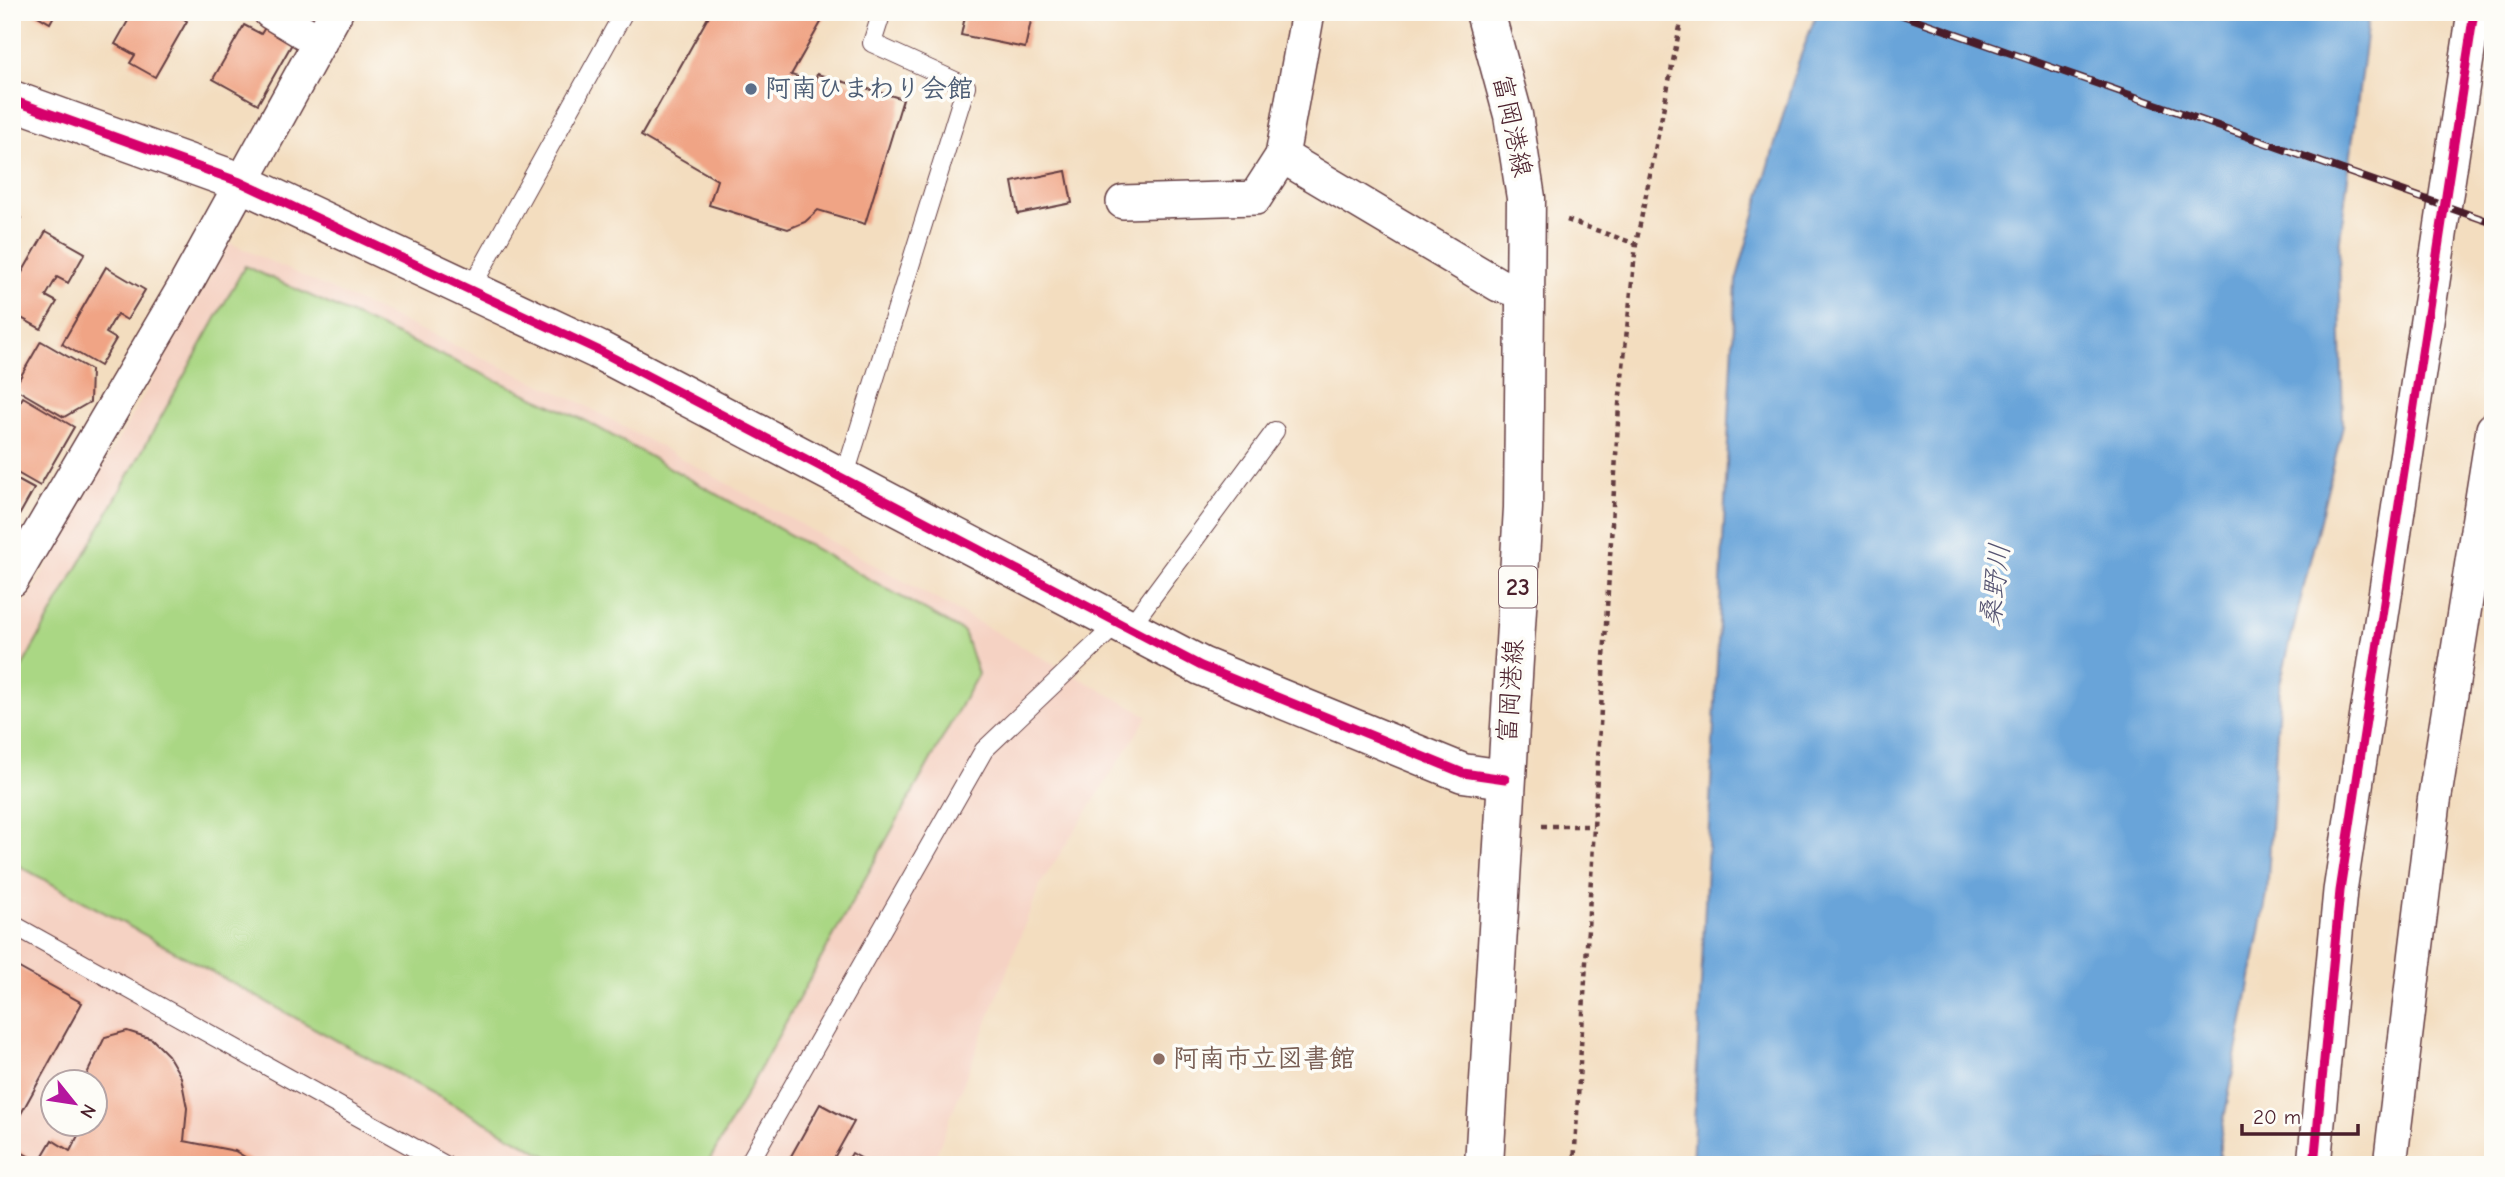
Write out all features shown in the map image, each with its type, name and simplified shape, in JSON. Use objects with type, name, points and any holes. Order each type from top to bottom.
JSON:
[{"type":"street","points":[[270,12],[320,42]]},
{"type":"street","points":[[12,580],[187,282],[336,12]]},
{"type":"street","points":[[1123,202],[1255,198],[1282,156],[1308,12]]},
{"type":"street","name":"富岡港線","points":[[1484,1165],[1523,508],[1526,292],[1526,198],[1513,115],[1485,12]]},
{"type":"street","points":[[2314,1165],[2340,891],[2474,12]]},
{"type":"street","points":[[12,100],[240,182],[598,350],[1201,666],[1464,773],[1475,777],[1505,779]]},
{"type":"street","points":[[1282,156],[1499,285],[1526,292]]},
{"type":"street","points":[[2390,1165],[2434,802],[2493,429]]},
{"type":"lane","points":[[470,290],[624,12]]},
{"type":"lane","points":[[844,478],[966,86],[872,43],[882,12]]},
{"type":"lane","points":[[748,1165],[984,750],[1124,626],[1275,431]]},
{"type":"lane","points":[[12,924],[445,1165]]},
{"type":"path","points":[[1574,1165],[1619,405],[1636,244],[1683,12]]},
{"type":"path","points":[[1567,220],[1636,244]]},
{"type":"path","points":[[1534,827],[1594,826]]},
{"type":"shaded area","points":[[230,243],[579,402],[1148,716],[1040,885],[932,1165],[12,1165],[12,627]]},
{"type":"green space","points":[[245,266],[584,420],[964,632],[978,674],[707,1165],[563,1165],[12,862],[12,685]]},
{"type":"water","name":"桑野川","points":[[1817,12],[2369,12],[2339,247],[2343,426],[2280,684],[2267,895],[2220,1140],[2220,1165],[1692,1165],[1736,281],[1798,63]]},
{"type":"building","points":[[31,12],[56,12],[50,23]]},
{"type":"building","points":[[133,12],[177,12],[176,14],[187,21],[155,77],[130,63],[135,55],[115,44]]},
{"type":"building","points":[[711,12],[827,12],[791,75],[815,82],[817,74],[903,99],[865,224],[818,210],[805,222],[788,229],[709,205],[717,180],[641,136]]},
{"type":"building","points":[[966,12],[1033,12],[1025,48],[961,35]]},
{"type":"building","points":[[244,25],[261,34],[266,26],[293,42],[258,104],[213,79]]},
{"type":"building","points":[[1066,171],[1072,203],[1018,214],[1012,182]]},
{"type":"building","points":[[12,213],[21,218],[12,233]]},
{"type":"building","points":[[46,231],[85,253],[68,283],[57,277],[46,296],[57,302],[41,329],[12,313],[12,290]]},
{"type":"building","points":[[106,267],[145,290],[127,320],[117,314],[106,333],[116,339],[100,366],[62,344]]},
{"type":"building","points":[[41,341],[91,370],[90,402],[64,417],[14,388]]},
{"type":"building","points":[[23,397],[74,427],[40,486],[12,470],[12,416]]},
{"type":"building","points":[[12,477],[34,489],[12,528]]},
{"type":"building","points":[[12,964],[82,1003],[46,1068],[38,1068],[38,1083],[12,1130]]},
{"type":"building","points":[[127,1031],[152,1039],[168,1055],[181,1077],[187,1108],[184,1141],[235,1151],[258,1165],[12,1165],[12,1147],[39,1162],[52,1140],[70,1151],[77,1138],[108,1138],[108,1068],[90,1068],[105,1037]]},
{"type":"building","points":[[820,1104],[854,1122],[830,1165],[786,1165]]},
{"type":"building","points":[[852,1153],[873,1165],[845,1165]]},
{"type":"railway","points":[[1894,12],[2493,223]]},
{"type":"cycle path","points":[[2314,1165],[2340,891],[2474,12]]},
{"type":"cycle path","points":[[12,100],[240,182],[598,350],[1201,666],[1463,773],[1505,779]]},
{"type":"place","name":"阿南ひまわり会館","points":[[751,89]]},
{"type":"place","name":"阿南市立図書館","points":[[1159,1059]]}]
